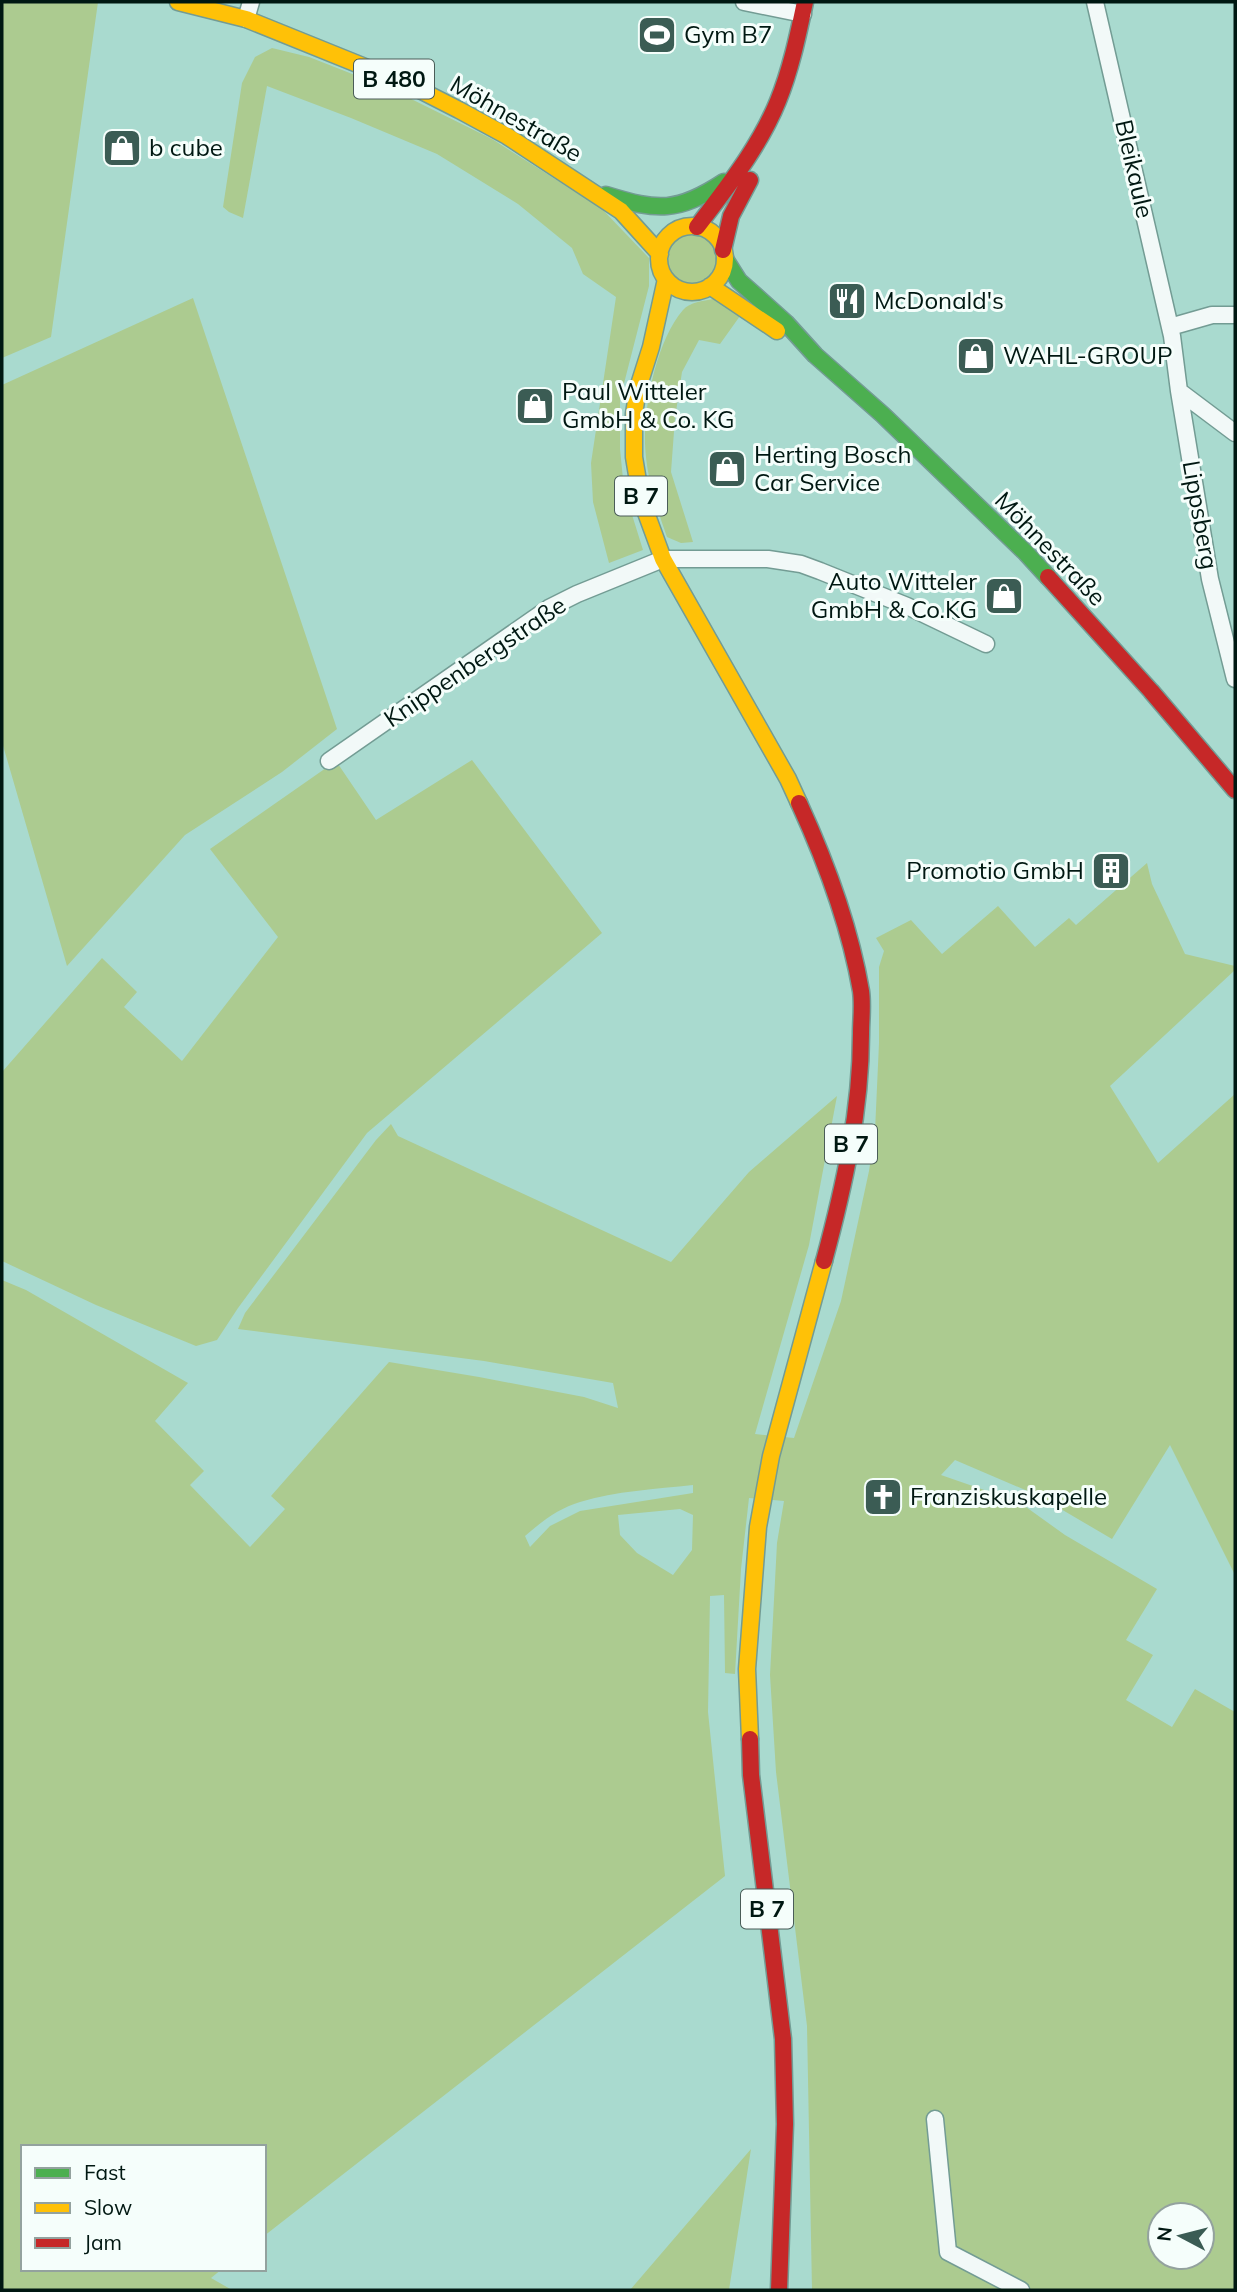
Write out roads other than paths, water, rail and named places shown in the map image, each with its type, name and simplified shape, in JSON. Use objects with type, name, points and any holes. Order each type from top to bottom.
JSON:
[{"type":"main road","name":"Möhnestraße","points":[[178,2],[246,19],[412,86],[506,136],[594,191]]},
{"type":"main road","points":[[666,279],[678,289],[679,302],[710,286],[721,274],[731,216],[765,149],[772,115],[792,61],[804,8]]},
{"type":"main road","points":[[697,227],[740,171],[772,115]]},
{"type":"main road","points":[[594,191],[641,206],[671,208],[698,200],[740,171]]},
{"type":"main road","name":"B 480","points":[[594,191],[621,211],[660,254]]},
{"type":"main road","name":"B 480","points":[[621,211],[676,230]]},
{"type":"main road","points":[[660,254],[665,240],[676,230],[697,227],[711,232],[724,254]]},
{"type":"main road","name":"B 7","points":[[660,254],[659,262],[666,279],[648,358],[637,391],[634,469],[651,530],[663,559],[788,779],[812,831],[842,915],[861,993],[861,1069],[853,1135],[826,1252],[771,1456],[758,1527],[747,1682],[751,1776],[782,2039],[785,2124],[779,2290]]},
{"type":"main road","name":"Möhnestraße","points":[[724,254],[739,281],[1026,552],[1151,691],[1235,790]]},
{"type":"main road","name":"Möhnestraße","points":[[710,286],[815,355]]},
{"type":"main road","name":"B 7","points":[[648,358],[679,302]]},
{"type":"street","points":[[246,19],[251,2]]},
{"type":"street","points":[[744,2],[804,8]]},
{"type":"street","name":"Bleikaule","points":[[1095,2],[1171,332],[1179,391]]},
{"type":"street","points":[[1171,332],[1212,315],[1235,315]]},
{"type":"street","points":[[1179,391],[1235,433]]},
{"type":"street","name":"Lippsberg","points":[[1179,391],[1210,579],[1235,679]]},
{"type":"street","name":"Knippenbergstraße","points":[[329,761],[549,608],[663,559],[768,559],[801,564],[907,606],[986,644]]},
{"type":"street","points":[[935,2119],[948,2252],[1021,2290]]},
{"type":"place","name":"Gym B7","points":[[657,35]]},
{"type":"place","name":"b cube","points":[[122,148]]},
{"type":"place","name":"McDonald's","points":[[847,301]]},
{"type":"place","name":"WAHL-GROUP","points":[[976,356]]},
{"type":"place","name":"Paul Witteler GmbH & Co. KG","points":[[535,406]]},
{"type":"place","name":"Herting Bosch Car Service","points":[[727,469]]},
{"type":"place","name":"Auto Witteler GmbH & Co.KG","points":[[1004,596]]},
{"type":"place","name":"Promotio GmbH","points":[[1111,871]]},
{"type":"place","name":"Franziskuskapelle","points":[[883,1497]]}]
